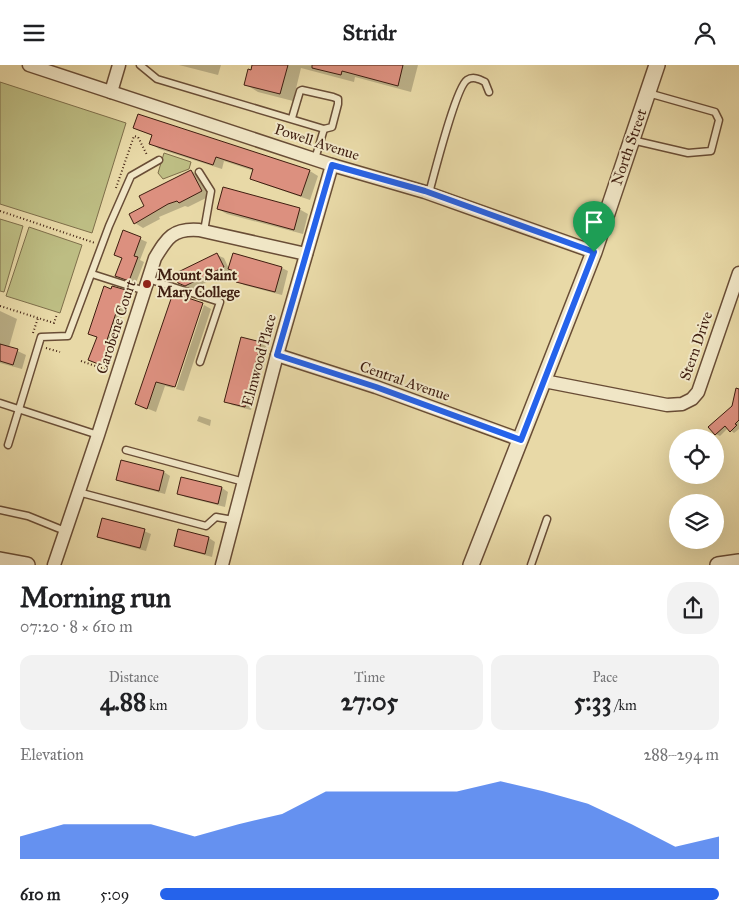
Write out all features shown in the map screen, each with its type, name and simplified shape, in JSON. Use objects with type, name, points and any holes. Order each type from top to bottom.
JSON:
[{"type":"street","points":[[111,92],[119,65]]},
{"type":"street","name":"Powell Avenue","points":[[35,66],[332,165],[429,193],[594,252]]},
{"type":"street","name":"North Street","points":[[471,565],[594,252],[655,67]]},
{"type":"street","name":"Elmwood Place","points":[[222,565],[277,355],[332,165]]},
{"type":"street","name":"Carobene Court","points":[[54,565],[155,258],[165,241],[176,232],[188,229],[306,254]]},
{"type":"street","name":"Stern Drive","points":[[544,381],[667,405],[682,404],[692,399],[698,392],[706,374],[739,273]]},
{"type":"street","name":"Central Avenue","points":[[277,355],[376,387],[521,440]]},
{"type":"street","points":[[0,560],[27,565]]},
{"type":"street","points":[[718,565],[739,562]]},
{"type":"lane","points":[[140,65],[157,79],[324,129],[332,127],[338,99],[302,90],[300,91],[292,118]]},
{"type":"lane","points":[[429,193],[462,85],[467,79],[476,78],[485,82],[489,92]]},
{"type":"lane","points":[[632,140],[688,153],[711,151],[720,120],[714,112],[648,93]]},
{"type":"lane","points":[[315,159],[324,129]]},
{"type":"lane","points":[[8,445],[41,337],[68,337],[109,227],[131,176],[159,160]]},
{"type":"lane","points":[[199,172],[211,191],[204,231]]},
{"type":"lane","points":[[92,273],[220,302],[200,362]]},
{"type":"lane","points":[[0,403],[98,435]]},
{"type":"lane","points":[[126,450],[244,482]]},
{"type":"lane","points":[[78,492],[206,526],[216,517],[233,520]]},
{"type":"lane","points":[[0,510],[28,516],[65,531]]},
{"type":"lane","points":[[531,565],[548,519]]},
{"type":"path","points":[[0,211],[96,244]]},
{"type":"path","points":[[0,306],[54,323],[57,314]]},
{"type":"path","points":[[43,347],[60,352]]},
{"type":"path","points":[[81,361],[110,371]]},
{"type":"green space","points":[[0,82],[126,123],[92,233],[0,204]]},
{"type":"green space","points":[[164,153],[191,162],[189,169],[163,179],[158,173]]},
{"type":"green space","points":[[0,219],[23,226],[4,292],[0,291]]},
{"type":"green space","points":[[29,227],[82,245],[60,313],[6,296]]},
{"type":"building","points":[[252,65],[288,65],[280,94],[244,85],[248,69],[251,70]]},
{"type":"building","points":[[312,65],[403,65],[398,86],[342,71],[341,75],[312,68]]},
{"type":"building","points":[[138,114],[310,170],[301,196],[250,179],[253,169],[216,157],[213,165],[149,144],[152,135],[133,128]]},
{"type":"building","points":[[191,170],[202,191],[179,203],[177,201],[168,204],[134,224],[129,214],[144,206],[139,196]]},
{"type":"building","points":[[223,187],[300,208],[294,230],[217,209]]},
{"type":"building","points":[[123,230],[141,237],[134,256],[138,257],[129,281],[115,276],[122,258],[114,255]]},
{"type":"building","points":[[217,253],[224,267],[185,286],[178,283],[174,274]]},
{"type":"building","points":[[233,253],[282,267],[275,292],[236,282],[237,279],[232,277],[234,271],[228,269]]},
{"type":"building","points":[[104,286],[111,289],[112,286],[126,290],[107,340],[109,340],[101,365],[88,360],[97,337],[88,334]]},
{"type":"building","points":[[173,293],[203,303],[175,387],[156,382],[147,409],[135,404]]},
{"type":"building","points":[[241,337],[261,342],[245,407],[224,402]]},
{"type":"building","points":[[0,344],[18,349],[13,365],[0,361]]},
{"type":"building","points":[[736,388],[739,389],[739,420],[735,424],[737,425],[730,432],[725,426],[722,429],[710,429],[708,427],[732,406]]},
{"type":"building","points":[[121,460],[164,471],[159,491],[116,480]]},
{"type":"building","points":[[181,477],[222,487],[218,504],[177,494]]},
{"type":"building","points":[[102,518],[145,529],[140,548],[97,537]]},
{"type":"building","points":[[178,529],[209,537],[205,554],[174,546]]},
{"type":"place","name":"Mount Saint Mary College","points":[[147,284]]},
{"type":"route","points":[[332,165],[425,191],[594,252],[521,440],[376,387],[277,355],[332,165]]}]
